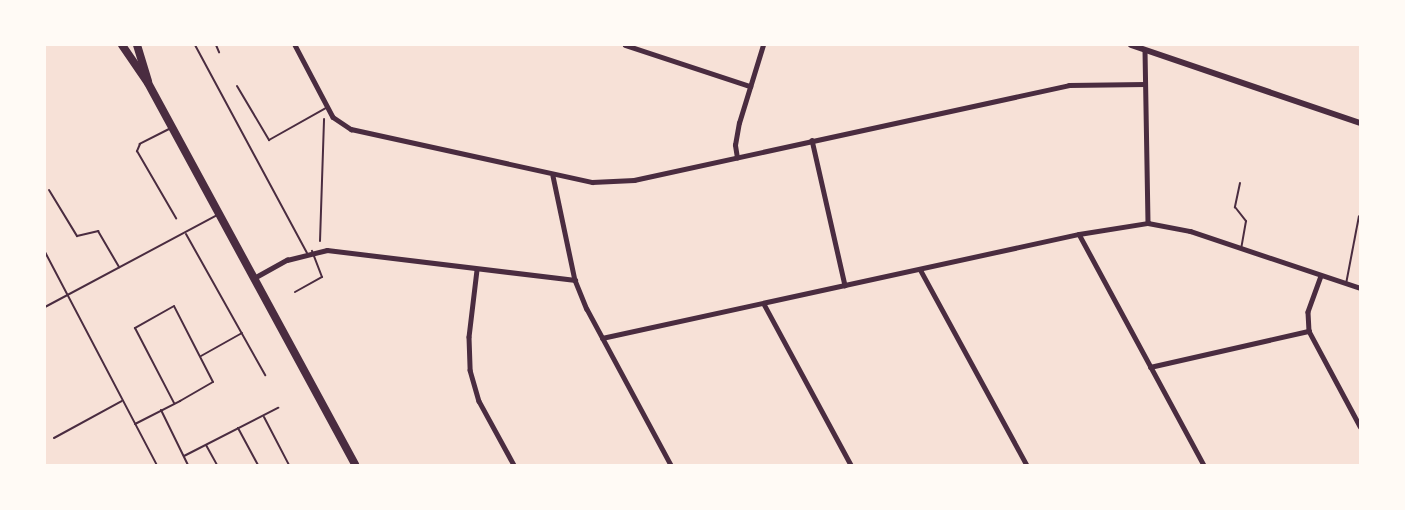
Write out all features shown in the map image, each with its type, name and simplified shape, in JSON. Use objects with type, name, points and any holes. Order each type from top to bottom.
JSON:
[{"type":"main road","points":[[122,45],[148,83],[355,465]]},
{"type":"main road","points":[[137,45],[148,83]]},
{"type":"street","points":[[295,45],[333,117],[351,129],[553,176],[612,183],[1069,85],[1145,84]]},
{"type":"street","points":[[626,45],[750,87]]},
{"type":"street","points":[[737,158],[735,145],[763,45]]},
{"type":"street","points":[[1131,45],[1360,123]]},
{"type":"street","points":[[1145,50],[1148,223]]},
{"type":"street","points":[[812,140],[844,285]]},
{"type":"street","points":[[553,176],[575,280],[602,338],[671,465]]},
{"type":"street","points":[[602,338],[1079,234],[1148,223],[1190,231],[1359,288],[1360,281]]},
{"type":"street","points":[[1079,234],[1204,465]]},
{"type":"street","points":[[254,278],[310,252],[575,280]]},
{"type":"street","points":[[920,269],[1027,465]]},
{"type":"street","points":[[477,270],[469,337],[470,370],[479,401],[514,465]]},
{"type":"street","points":[[1321,276],[1308,312],[1309,331],[1360,426]]},
{"type":"street","points":[[764,304],[851,465]]},
{"type":"street","points":[[1150,366],[1309,331]]},
{"type":"lane","points":[[195,45],[310,252],[322,278],[295,292]]},
{"type":"lane","points":[[216,45],[219,52]]},
{"type":"lane","points":[[237,86],[269,140],[328,107]]},
{"type":"lane","points":[[172,127],[140,144],[137,151],[176,218]]},
{"type":"lane","points":[[1240,183],[1235,207],[1246,221],[1241,248]]},
{"type":"lane","points":[[49,190],[77,236],[98,231],[119,267]]},
{"type":"lane","points":[[45,307],[219,214]]},
{"type":"lane","points":[[1346,284],[1359,216]]},
{"type":"lane","points":[[186,232],[265,375]]},
{"type":"lane","points":[[45,252],[156,465]]},
{"type":"lane","points":[[135,424],[212,383],[201,356],[174,306],[135,325],[135,331],[174,403]]},
{"type":"lane","points":[[201,356],[242,333]]},
{"type":"lane","points":[[54,438],[123,401]]},
{"type":"lane","points":[[184,456],[278,408]]},
{"type":"lane","points":[[161,410],[188,465]]},
{"type":"lane","points":[[263,416],[289,465]]},
{"type":"lane","points":[[238,428],[258,465]]},
{"type":"lane","points":[[206,445],[217,465]]},
{"type":"path","points":[[320,241],[324,119]]}]
